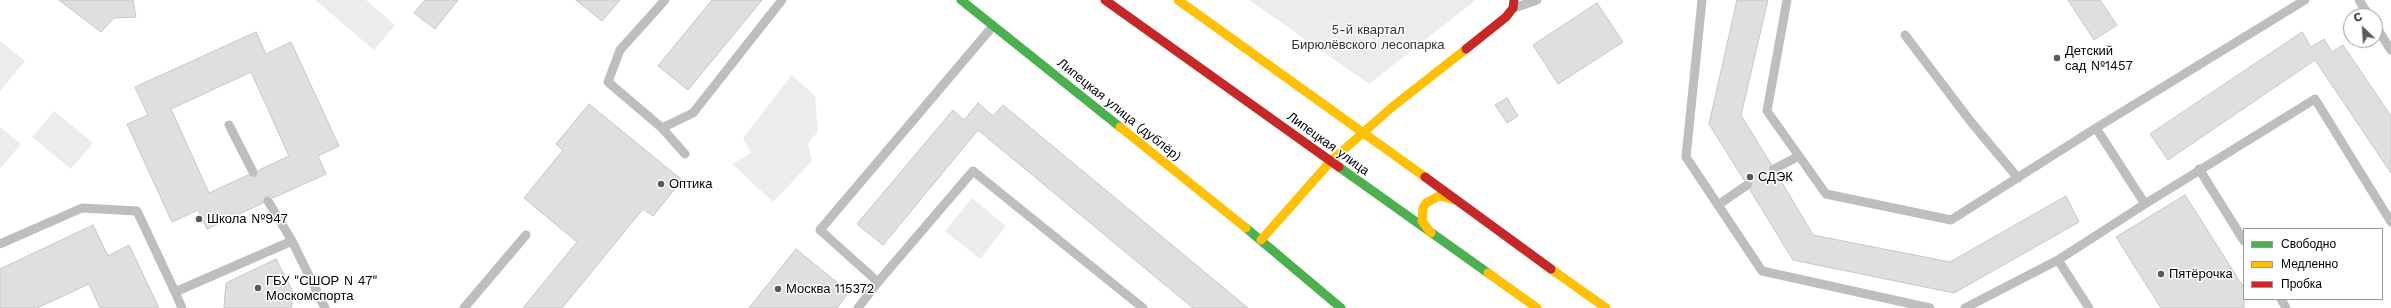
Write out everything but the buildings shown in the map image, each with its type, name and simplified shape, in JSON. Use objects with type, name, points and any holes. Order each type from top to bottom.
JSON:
[{"type":"main road","name":"Липецкая улица (дублёр)","points":[[961,0],[1262,240],[1341,308]]},
{"type":"main road","name":"Липецкая улица","points":[[1105,0],[1537,308]]},
{"type":"main road","points":[[1178,0],[1363,131],[1455,200],[1606,308]]},
{"type":"main road","points":[[1262,240],[1331,161],[1363,131],[1506,17],[1513,4]]},
{"type":"main road","points":[[1431,233],[1422,221],[1423,208],[1426,202],[1439,196],[1455,200]]},
{"type":"lane","points":[[665,0],[620,50],[608,82],[662,128],[685,154]]},
{"type":"lane","points":[[662,128],[693,113],[782,0]]},
{"type":"lane","points":[[1513,4],[1537,0]]},
{"type":"lane","points":[[1702,0],[1686,157],[1762,270],[1930,308]]},
{"type":"lane","points":[[1787,0],[1767,111],[1826,194],[1951,220],[2096,128],[2305,0]]},
{"type":"lane","points":[[878,282],[820,230],[993,26]]},
{"type":"lane","points":[[1905,35],[1971,122],[2018,178]]},
{"type":"lane","points":[[2383,38],[2391,50]]},
{"type":"lane","points":[[1965,308],[2058,260],[2199,169],[2315,99],[2391,222]]},
{"type":"lane","points":[[229,125],[253,172]]},
{"type":"lane","points":[[2096,128],[2145,204]]},
{"type":"lane","points":[[1774,169],[1799,156]]},
{"type":"lane","points":[[2199,169],[2243,239]]},
{"type":"lane","points":[[860,307],[878,282],[973,170],[1143,308]]},
{"type":"lane","points":[[1718,205],[1747,185]]},
{"type":"lane","points":[[268,200],[292,241],[325,308]]},
{"type":"lane","points":[[0,244],[82,208],[137,211],[182,308]]},
{"type":"lane","points":[[464,308],[526,235]]},
{"type":"lane","points":[[175,292],[292,241]]},
{"type":"lane","points":[[2058,260],[2089,308]]},
{"type":"green space","points":[[315,0],[366,0],[395,25],[374,50]]},
{"type":"green space","name":"5-й квартал Бирюлёвского лесопарка","points":[[1249,0],[1476,0],[1369,84]]},
{"type":"green space","points":[[0,41],[25,61],[0,91]]},
{"type":"green space","points":[[792,75],[815,96],[818,131],[808,144],[812,161],[773,202],[732,164],[751,153],[743,138]]},
{"type":"green space","points":[[54,111],[93,143],[71,169],[32,137]]},
{"type":"green space","points":[[0,127],[21,144],[0,169]]},
{"type":"green space","points":[[972,198],[1006,226],[980,259],[945,231]]},
{"type":"traffic: fast","points":[[961,0],[1120,127]]},
{"type":"traffic: fast","points":[[1339,167],[1488,273]]},
{"type":"traffic: fast","points":[[1246,228],[1341,308]]},
{"type":"traffic: slow","points":[[1178,0],[1425,177]]},
{"type":"traffic: slow","points":[[1261,240],[1331,161],[1391,108],[1466,49]]},
{"type":"traffic: slow","points":[[1120,127],[1246,228]]},
{"type":"traffic: slow","points":[[1431,233],[1422,221],[1423,208],[1426,203],[1439,196],[1455,200]]},
{"type":"traffic: slow","points":[[1551,269],[1606,308]]},
{"type":"traffic: slow","points":[[1488,273],[1537,308]]},
{"type":"traffic: jam","points":[[1105,0],[1339,167]]},
{"type":"traffic: jam","points":[[1466,49],[1506,17],[1513,8],[1514,0]]},
{"type":"traffic: jam","points":[[1425,177],[1551,269]]},
{"type":"place","name":"Детский сад №1457","points":[[2057,58]]},
{"type":"place","name":"СДЭК","points":[[1750,177]]},
{"type":"place","name":"Оптика","points":[[661,184]]},
{"type":"place","name":"Школа №947","points":[[199,219]]},
{"type":"place","name":"Пятёрочка","points":[[2161,274]]},
{"type":"place","name":"ГБУ \"СШОР N 47\" Москомспорта","points":[[258,288]]},
{"type":"place","name":"Москва 115372","points":[[778,289]]}]
